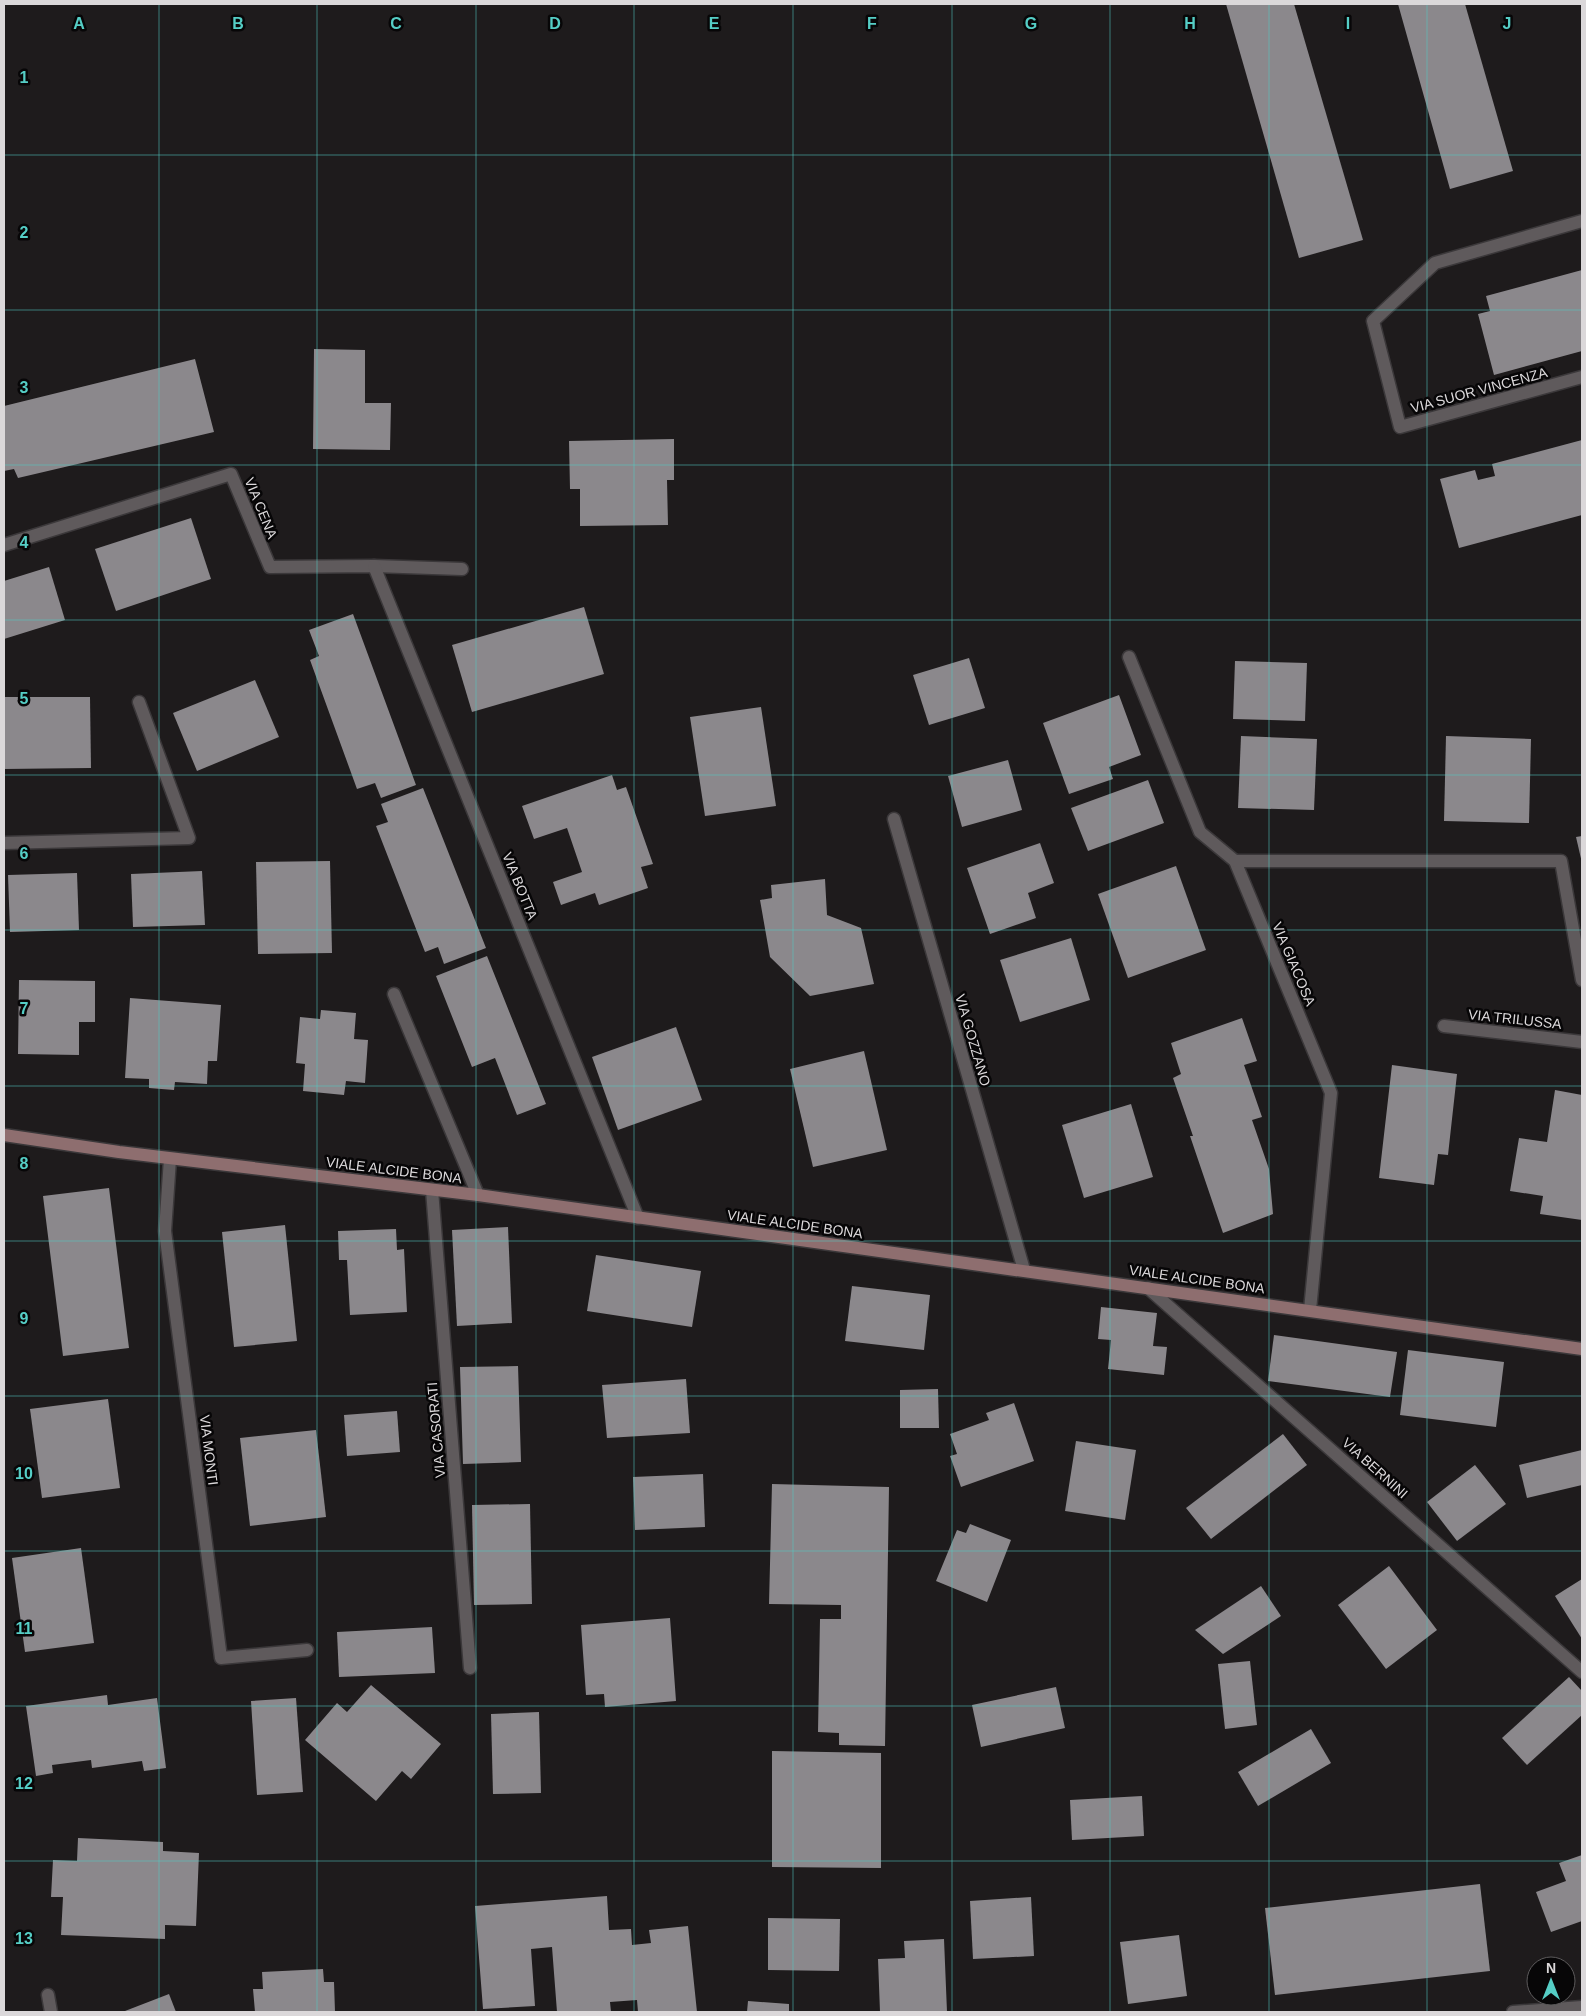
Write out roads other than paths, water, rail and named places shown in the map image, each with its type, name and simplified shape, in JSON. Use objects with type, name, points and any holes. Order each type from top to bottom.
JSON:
[{"type":"street","name":"VIA SUOR VINCENZA","points":[[1582,221],[1435,263],[1374,321],[1400,427],[1582,377]]},
{"type":"street","name":"VIA CENA","points":[[4,545],[231,474],[270,568],[374,566],[462,569]]},
{"type":"street","name":"VIA BOTTA","points":[[374,566],[638,1218]]},
{"type":"street","name":"VIA GIACOSA","points":[[1129,657],[1200,832],[1235,861],[1331,1093],[1310,1310]]},
{"type":"street","points":[[4,843],[189,838],[139,702]]},
{"type":"street","name":"VIA GOZZANO","points":[[894,819],[1024,1270]]},
{"type":"street","points":[[1235,861],[1561,861],[1582,980]]},
{"type":"street","points":[[394,994],[478,1195]]},
{"type":"street","name":"VIA TRILUSSA","points":[[1444,1026],[1582,1042]]},
{"type":"street","name":"VIALE ALCIDE BONA","points":[[4,1135],[170,1158],[478,1195],[1582,1349]]},
{"type":"street","name":"VIA MONTI","points":[[170,1158],[165,1231],[220,1658],[307,1650]]},
{"type":"street","name":"VIA CASORATI","points":[[432,1190],[470,1668]]},
{"type":"street","name":"VIA BERNINI","points":[[1148,1288],[1582,1672]]},
{"type":"street","points":[[48,1994],[52,2012]]},
{"type":"street","points":[[1513,2012],[1582,2006]]}]
